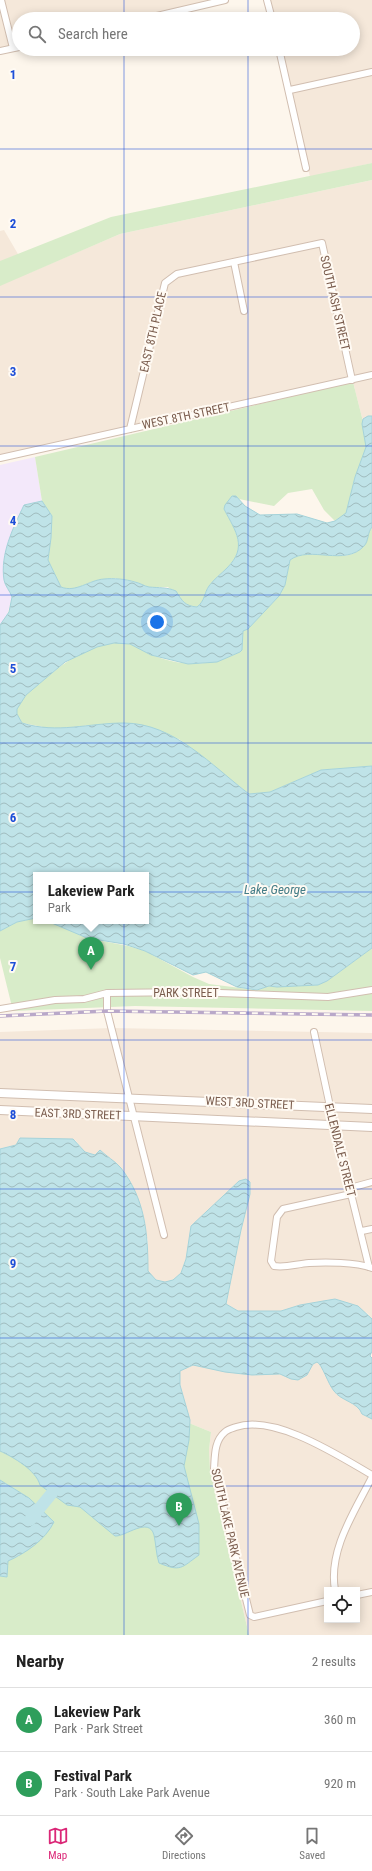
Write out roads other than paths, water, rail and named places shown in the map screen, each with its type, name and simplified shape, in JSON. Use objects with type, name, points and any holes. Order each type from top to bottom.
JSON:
[{"type":"street","points":[[1,0],[7,25],[12,38]]},
{"type":"street","points":[[174,12],[225,0]]},
{"type":"street","points":[[267,0],[270,12]]},
{"type":"street","points":[[0,27],[7,25]]},
{"type":"street","points":[[0,51],[12,49]]},
{"type":"street","points":[[281,56],[290,90],[306,168]]},
{"type":"street","points":[[290,90],[372,72]]},
{"type":"street","name":"SOUTH ASH STREET","points":[[234,262],[322,243],[352,380]]},
{"type":"street","points":[[234,262],[244,311]]},
{"type":"street","name":"EAST 8TH PLACE","points":[[130,429],[165,283],[177,274],[234,262]]},
{"type":"street","name":"WEST 8TH STREET","points":[[0,458],[372,375]]},
{"type":"street","name":"PARK STREET","points":[[0,1009],[55,1000],[84,999],[107,993],[191,992],[328,997],[372,990]]},
{"type":"street","points":[[107,993],[106,1011],[164,1235]]},
{"type":"street","name":"ELLENDALE STREET","points":[[314,1032],[334,1125],[371,1268]]},
{"type":"street","name":"EAST 3RD STREET","points":[[0,1093],[128,1098]]},
{"type":"street","name":"WEST 3RD STREET","points":[[128,1098],[372,1109]]},
{"type":"street","name":"EAST 3RD STREET","points":[[0,1110],[132,1116]]},
{"type":"street","name":"WEST 3RD STREET","points":[[132,1116],[372,1127]]},
{"type":"street","points":[[371,1268],[331,1263],[308,1263],[283,1268],[274,1266],[271,1261],[277,1217],[283,1209],[350,1191],[372,1182]]},
{"type":"street","points":[[362,1231],[372,1229]]},
{"type":"street","name":"SOUTH LAKE PARK AVENUE","points":[[324,1602],[254,1617],[251,1616],[214,1469],[216,1444],[225,1431],[244,1425],[276,1428],[304,1437],[372,1476]]},
{"type":"street","points":[[335,1587],[334,1570],[338,1548],[372,1476]]},
{"type":"street","points":[[360,1594],[372,1592]]},
{"type":"water","name":"Lake George","points":[[368,416],[372,416],[372,527],[366,544],[356,552],[347,555],[338,556],[307,554],[290,560],[285,585],[279,596],[248,629],[243,631],[242,650],[240,652],[217,662],[188,664],[151,655],[130,644],[114,643],[97,647],[65,662],[26,695],[17,709],[17,714],[22,723],[48,728],[124,723],[142,725],[159,730],[176,738],[191,748],[249,794],[270,792],[321,770],[372,766],[372,948],[327,981],[318,985],[269,986],[257,990],[237,987],[206,972],[193,975],[145,951],[124,944],[87,938],[54,924],[149,924],[149,872],[33,872],[33,919],[17,922],[0,931],[0,625],[9,612],[12,597],[5,584],[3,570],[8,541],[24,505],[42,501],[52,516],[48,560],[61,587],[72,588],[104,579],[123,579],[137,582],[149,587],[166,588],[176,591],[182,600],[187,604],[197,607],[202,602],[209,586],[227,568],[237,553],[238,539],[236,532],[224,509],[225,505],[232,496],[236,496],[245,506],[260,515],[297,514],[327,523],[335,521],[346,513],[355,477],[366,447],[362,424],[363,419]]},
{"type":"water","points":[[20,1138],[73,1139],[85,1152],[95,1155],[100,1150],[119,1165],[135,1192],[144,1217],[148,1271],[156,1280],[165,1282],[173,1280],[181,1273],[186,1259],[191,1226],[239,1181],[246,1179],[250,1182],[250,1194],[226,1304],[238,1311],[281,1311],[300,1305],[335,1299],[358,1306],[372,1319],[372,1351],[370,1356],[372,1358],[372,1419],[362,1414],[357,1407],[337,1394],[332,1388],[321,1366],[317,1362],[313,1364],[307,1375],[298,1380],[291,1379],[280,1374],[252,1375],[225,1372],[193,1365],[180,1371],[180,1385],[190,1420],[189,1440],[184,1466],[199,1524],[199,1555],[184,1566],[177,1568],[159,1563],[154,1535],[147,1527],[142,1527],[115,1536],[80,1507],[67,1505],[40,1485],[38,1479],[29,1469],[0,1451],[0,1149],[16,1145]]},
{"type":"water","points":[[0,1480],[29,1498],[54,1522],[46,1535],[22,1554],[8,1561],[7,1577],[0,1576]]},
{"type":"waterway","points":[[30,1520],[52,1493]]},
{"type":"railway","points":[[0,1016],[107,1011],[372,1015]]},
{"type":"place","name":"Lakeview Park","points":[[91,970]]},
{"type":"place","name":"Festival Park","points":[[179,1526]]}]
